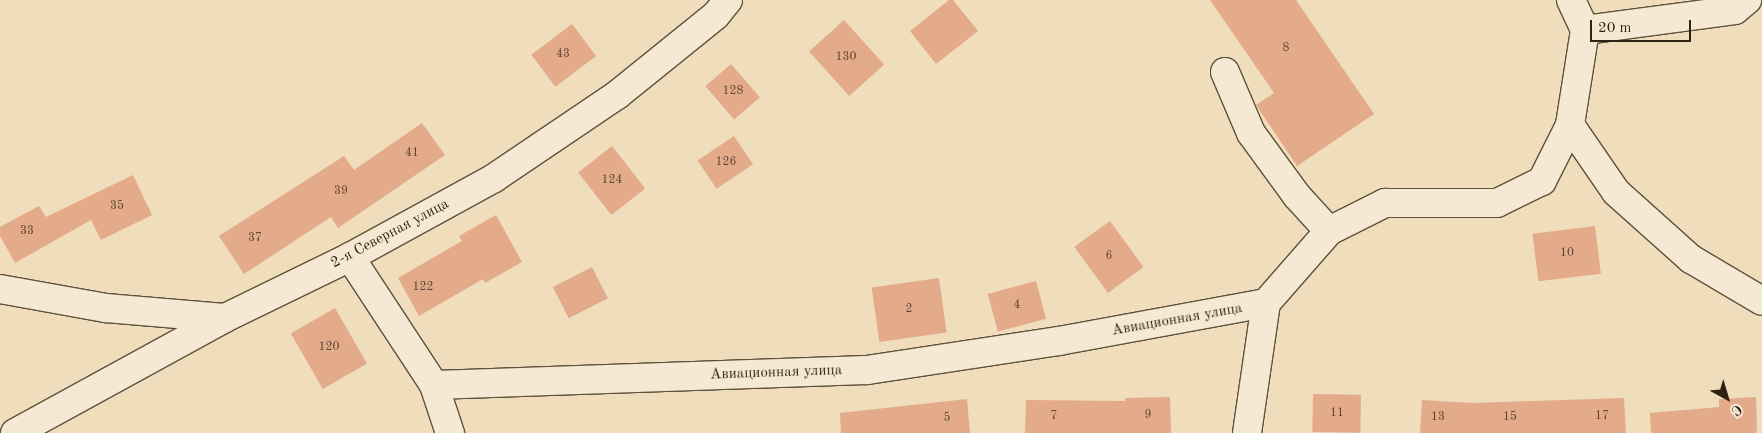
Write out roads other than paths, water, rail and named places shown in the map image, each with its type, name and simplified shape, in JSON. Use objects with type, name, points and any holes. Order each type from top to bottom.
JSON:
[{"type":"street","name":"2-я Северная улица","points":[[15,433],[225,318],[350,258],[494,178],[617,95],[716,15],[728,0]]},
{"type":"street","points":[[1247,433],[1266,304],[1330,231],[1385,203],[1497,203],[1542,181],[1570,125],[1585,30],[1571,0]]},
{"type":"street","points":[[1585,30],[1735,10],[1747,0]]},
{"type":"street","points":[[1225,72],[1251,133],[1297,196],[1330,231]]},
{"type":"street","points":[[1570,125],[1616,192],[1691,259],[1762,301]]},
{"type":"street","points":[[350,258],[434,385],[450,433]]},
{"type":"street","points":[[0,290],[106,308],[225,318]]},
{"type":"street","name":"Авиационная улица","points":[[434,385],[867,370],[1059,341],[1266,304]]}]
